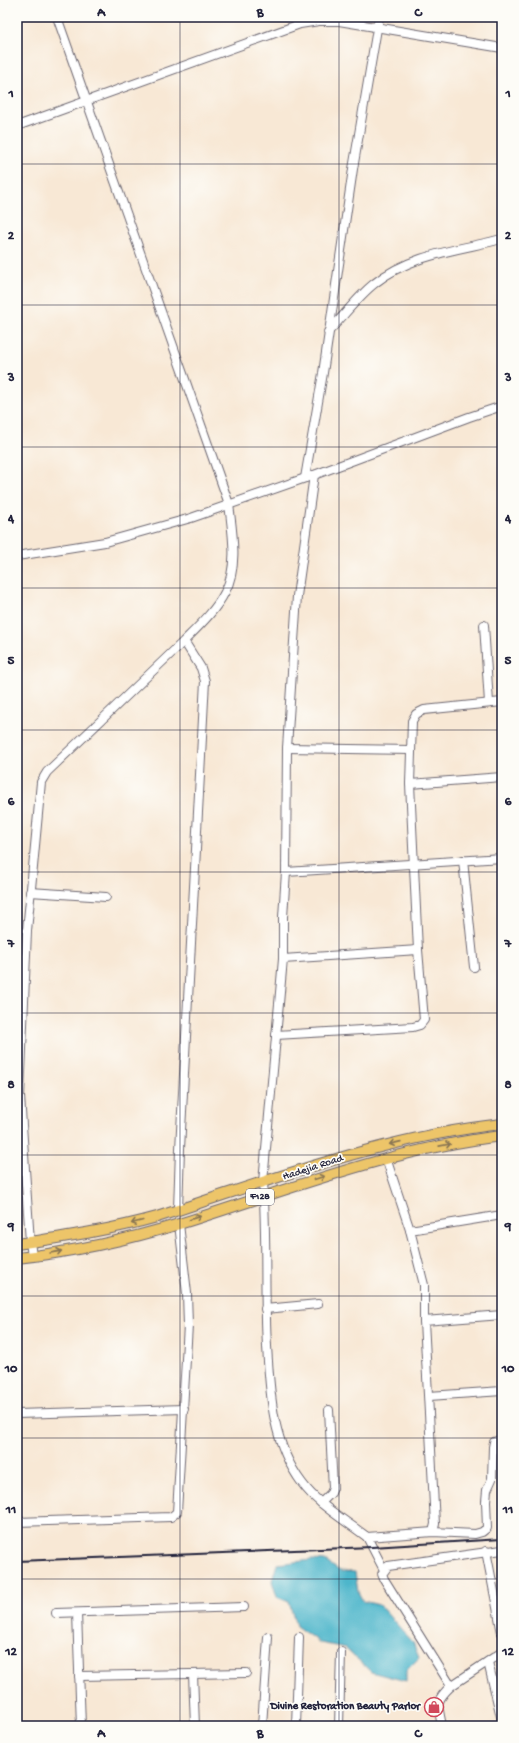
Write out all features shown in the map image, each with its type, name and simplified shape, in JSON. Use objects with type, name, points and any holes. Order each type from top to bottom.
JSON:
[{"type":"main road","name":"Hadejia Road","points":[[17,1244],[112,1228],[178,1210],[294,1172],[390,1144],[451,1131],[502,1124]]},
{"type":"main road","name":"Hadejia Road","points":[[17,1258],[106,1242],[179,1224],[386,1158],[444,1145],[502,1136]]},
{"type":"street","points":[[32,1256],[20,1096],[27,931],[38,794],[41,782],[47,772],[204,621],[225,592],[231,574],[232,544],[230,504],[57,17]]},
{"type":"street","points":[[305,478],[353,169],[379,17]]},
{"type":"street","points":[[17,126],[300,24],[319,21],[339,21],[502,48]]},
{"type":"street","points":[[328,332],[374,284],[399,267],[440,254],[502,239]]},
{"type":"street","points":[[17,556],[104,542],[191,518],[314,475],[502,406]]},
{"type":"street","points":[[314,475],[297,596],[287,748],[286,872],[283,917],[283,959],[263,1182],[265,1309],[272,1413],[280,1442],[291,1466],[302,1484],[321,1503],[367,1537],[384,1570]]},
{"type":"street","points":[[484,625],[489,703]]},
{"type":"street","points":[[178,1210],[205,681],[201,668],[184,641]]},
{"type":"street","points":[[276,1035],[413,1027],[420,1025],[424,1020],[418,950],[410,784],[412,721],[416,714],[424,710],[502,702]]},
{"type":"street","points":[[287,748],[411,750]]},
{"type":"street","points":[[410,784],[502,777]]},
{"type":"street","points":[[286,872],[502,858]]},
{"type":"street","points":[[464,860],[474,967]]},
{"type":"street","points":[[30,892],[106,897]]},
{"type":"street","points":[[283,959],[418,950]]},
{"type":"street","points":[[386,1158],[423,1273],[424,1321],[435,1524],[433,1532]]},
{"type":"street","points":[[410,1230],[502,1216]]},
{"type":"street","points":[[17,1522],[171,1517],[177,1512],[188,1325],[187,1293],[179,1224]]},
{"type":"street","points":[[265,1309],[318,1304]]},
{"type":"street","points":[[424,1321],[502,1315]]},
{"type":"street","points":[[429,1396],[502,1391]]},
{"type":"street","points":[[17,1414],[184,1409]]},
{"type":"street","points":[[321,1503],[331,1493],[333,1488],[329,1410]]},
{"type":"street","points":[[367,1537],[433,1532],[475,1534],[482,1532],[487,1528],[486,1501],[487,1490],[492,1479],[494,1442],[502,1439]]},
{"type":"street","points":[[451,1686],[384,1580],[382,1574],[388,1566],[486,1551],[502,1550]]},
{"type":"street","points":[[486,1551],[502,1633]]},
{"type":"street","points":[[56,1613],[244,1607]]},
{"type":"street","points":[[77,1613],[81,1726]]},
{"type":"street","points":[[262,1726],[268,1637]]},
{"type":"street","points":[[296,1726],[299,1637]]},
{"type":"street","points":[[339,1726],[341,1652]]},
{"type":"street","points":[[442,1726],[438,1702],[441,1696],[451,1686],[502,1652]]},
{"type":"street","points":[[488,1662],[502,1723],[497,1726]]},
{"type":"street","points":[[79,1676],[246,1673]]},
{"type":"street","points":[[193,1674],[195,1726]]},
{"type":"water","points":[[312,1560],[325,1561],[340,1571],[355,1572],[358,1592],[363,1601],[379,1605],[413,1642],[419,1658],[406,1671],[406,1681],[371,1672],[346,1648],[320,1643],[296,1626],[289,1602],[277,1597],[272,1581],[277,1564]]},
{"type":"railway","points":[[17,1561],[372,1547],[502,1539]]},
{"type":"place","name":"Divine Restoration Beauty Parlor","points":[[434,1707]]}]
